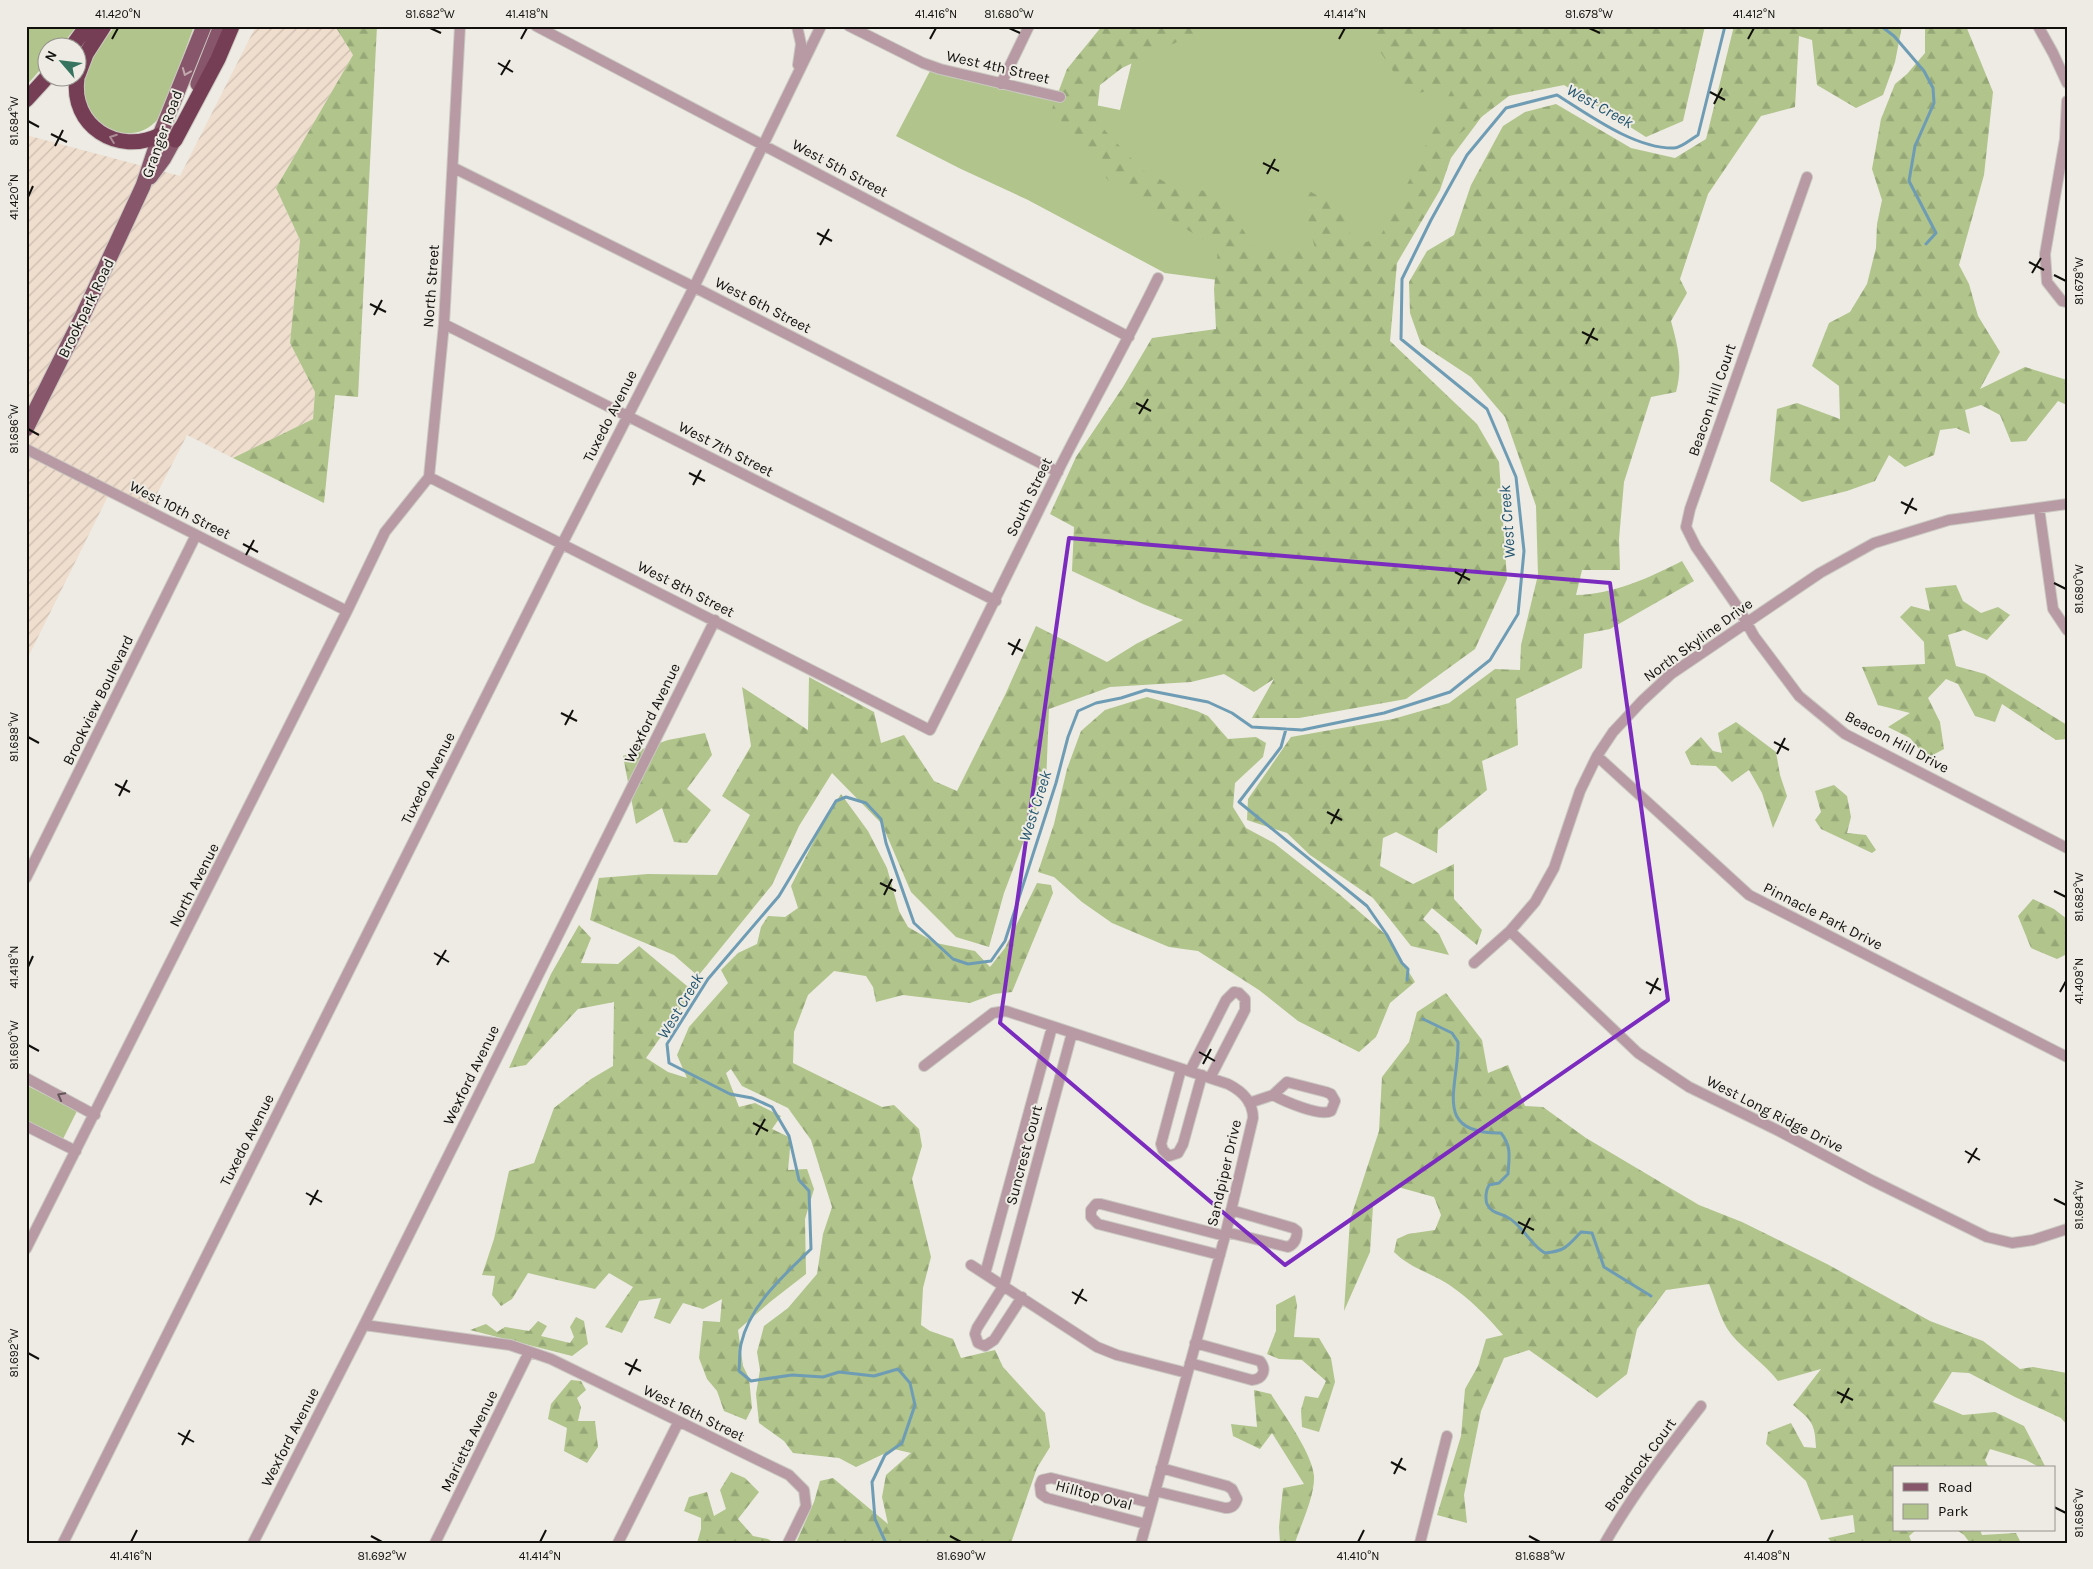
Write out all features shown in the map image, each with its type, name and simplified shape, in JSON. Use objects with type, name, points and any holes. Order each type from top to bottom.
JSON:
[{"type":"highway","points":[[79,38],[88,26]]},
{"type":"highway","points":[[88,51],[104,26]]},
{"type":"highway","points":[[175,140],[214,66],[232,26]]},
{"type":"highway","points":[[26,100],[38,87]]},
{"type":"highway","points":[[77,88],[78,105],[88,124],[99,132],[124,142],[137,143],[147,142],[160,136]]},
{"type":"main road","name":"Granger Road","points":[[143,186],[160,136],[204,26]]},
{"type":"main road","name":"Granger Road","points":[[143,186],[175,140],[221,26]]},
{"type":"main road","name":"Brookpark Road","points":[[26,429],[83,315],[143,186]]},
{"type":"street","name":"North Street","points":[[429,477],[444,324],[454,168],[460,26]]},
{"type":"street","name":"West 5th Street","points":[[536,26],[1130,337]]},
{"type":"street","points":[[795,78],[801,44],[797,26]]},
{"type":"street","name":"Tuxedo Avenue","points":[[62,1543],[562,544],[694,287],[821,26]]},
{"type":"street","name":"West 4th Street","points":[[849,26],[923,63],[940,69],[1060,97]]},
{"type":"street","points":[[1001,84],[1029,26]]},
{"type":"street","points":[[2038,26],[2067,84]]},
{"type":"street","points":[[2064,301],[2047,282],[2045,254],[2065,139],[2067,101]]},
{"type":"street","name":"West 6th Street","points":[[454,168],[694,287],[1058,472]]},
{"type":"street","name":"Beacon Hill Court","points":[[1746,622],[1696,547],[1686,526],[1690,509],[1807,176]]},
{"type":"street","name":"South Street","points":[[930,730],[996,601],[1058,472],[1130,337],[1158,278]]},
{"type":"street","name":"West 7th Street","points":[[444,324],[996,601]]},
{"type":"street","name":"West 10th Street","points":[[26,449],[347,611]]},
{"type":"street","name":"North Avenue","points":[[26,1249],[95,1115],[385,532],[429,477]]},
{"type":"street","name":"West 8th Street","points":[[429,477],[930,730]]},
{"type":"street","name":"North Skyline Drive","points":[[1474,963],[1510,931],[1545,886],[1554,868],[1580,791],[1597,756],[1613,732],[1671,674],[1820,573],[1874,543],[1949,520],[2067,504]]},
{"type":"street","points":[[2040,508],[2054,609],[2067,630]]},
{"type":"street","name":"Brookview Boulevard","points":[[26,878],[196,535]]},
{"type":"street","name":"Wexford Avenue","points":[[253,1543],[364,1325],[714,620]]},
{"type":"street","name":"Beacon Hill Drive","points":[[1746,622],[1754,636],[1799,696],[1845,734],[2067,848]]},
{"type":"street","name":"Pinnacle Park Drive","points":[[1597,756],[1749,895],[2067,1058]]},
{"type":"street","name":"West Long Ridge Drive","points":[[1510,931],[1638,1053],[1689,1087],[1987,1237],[2012,1243],[2033,1240],[2067,1229]]},
{"type":"street","points":[[1234,992],[1239,993],[1245,999],[1246,1010],[1206,1077],[1183,1144],[1178,1153],[1169,1156],[1165,1154],[1161,1144],[1186,1070],[1226,1000],[1234,992]]},
{"type":"street","name":"Sandpiper Drive","points":[[924,1066],[993,1013],[1006,1011],[1239,1089],[1253,1111],[1253,1118],[1220,1255],[1141,1543]]},
{"type":"street","points":[[985,1274],[1052,1027]]},
{"type":"street","name":"Suncrest Court","points":[[1022,1297],[990,1345],[981,1346],[975,1338],[977,1328],[1004,1285],[1072,1033]]},
{"type":"street","points":[[26,1078],[95,1115]]},
{"type":"street","points":[[1249,1103],[1273,1095],[1288,1082],[1331,1094],[1335,1101],[1331,1110],[1327,1113],[1322,1113],[1273,1095]]},
{"type":"street","points":[[26,1126],[76,1151]]},
{"type":"street","points":[[1220,1255],[1098,1224],[1091,1218],[1091,1210],[1096,1204],[1101,1204],[1288,1247],[1297,1235],[1297,1231],[1293,1228],[1231,1210]]},
{"type":"street","points":[[971,1265],[1097,1347],[1117,1355],[1252,1380],[1261,1377],[1263,1373],[1263,1365],[1260,1361],[1196,1343]]},
{"type":"street","name":"West 16th Street","points":[[364,1325],[510,1345],[551,1359],[789,1475],[804,1490],[806,1506],[788,1543]]},
{"type":"street","name":"Marietta Avenue","points":[[435,1543],[529,1352]]},
{"type":"street","name":"Broadrock Court","points":[[1605,1543],[1635,1495],[1701,1406]]},
{"type":"street","points":[[618,1543],[678,1422]]},
{"type":"street","points":[[1420,1543],[1447,1436]]},
{"type":"street","points":[[1155,1491],[1225,1508],[1235,1506],[1237,1499],[1232,1489],[1227,1486],[1161,1468]]},
{"type":"street","name":"Hilltop Oval","points":[[1146,1524],[1043,1496],[1040,1485],[1042,1480],[1051,1478],[1151,1503]]},
{"type":"highlighted area","points":[[1069,538],[1610,583],[1668,1000],[1285,1265],[1000,1023]]},
{"type":"shaded area","points":[[256,26],[335,26],[353,55],[276,188],[300,240],[290,343],[315,392],[313,419],[233,458],[187,435],[148,511],[110,492],[26,661],[26,135],[180,176]]},
{"type":"green space","points":[[26,26],[77,26],[67,38],[38,38],[38,72],[26,86]]},
{"type":"green space","points":[[115,26],[194,26],[162,113],[146,129],[134,133],[120,133],[108,128],[88,110],[83,97],[83,88],[88,88],[88,66],[95,52]]},
{"type":"green space","points":[[335,26],[377,26],[358,397],[335,395],[324,503],[233,458],[313,419],[315,392],[290,343],[300,240],[276,188],[353,55]]},
{"type":"green space","points":[[1102,26],[1211,26],[1122,68],[1100,85],[1096,121],[1142,170],[1169,184],[1220,194],[1256,250],[1315,249],[1300,186],[1350,213],[1350,248],[1380,237],[1413,173],[1454,84],[1415,94],[1401,83],[1363,26],[1705,26],[1683,121],[1646,137],[1564,85],[1509,96],[1459,134],[1440,190],[1397,263],[1390,341],[1477,424],[1499,462],[1507,579],[1475,649],[1406,699],[1299,718],[1252,718],[1274,679],[1254,692],[1224,674],[1191,682],[1110,687],[1049,709],[1046,783],[1004,893],[989,947],[956,937],[911,892],[882,824],[832,773],[799,826],[772,885],[698,976],[674,955],[590,920],[599,878],[648,874],[717,875],[750,815],[722,796],[751,746],[742,687],[808,730],[809,677],[874,712],[881,743],[904,735],[934,781],[957,791],[1005,695],[1036,626],[1107,662],[1136,644],[1183,620],[1143,604],[1072,571],[1074,527],[1050,514],[1076,457],[1123,387],[1152,338],[1216,329],[1214,289],[1218,249],[1108,180],[1052,109],[1067,69]]},
{"type":"green space","points":[[1166,26],[1461,26],[1518,68],[1389,241],[1353,298],[1165,273],[1028,200],[896,136],[930,71],[1120,110],[1138,37]]},
{"type":"green space","points":[[1734,26],[1902,26],[1895,62],[1883,95],[1856,108],[1817,85],[1812,40],[1799,36],[1795,107],[1761,116],[1708,194],[1680,279],[1687,293],[1671,321],[1679,357],[1676,392],[1651,397],[1624,482],[1619,539],[1620,570],[1582,570],[1576,595],[1604,592],[1631,584],[1682,561],[1694,581],[1610,629],[1584,634],[1582,668],[1516,699],[1518,745],[1482,761],[1487,790],[1438,830],[1437,853],[1396,832],[1383,838],[1380,866],[1413,884],[1454,864],[1454,899],[1482,930],[1477,945],[1432,908],[1423,919],[1439,934],[1449,955],[1411,946],[1373,898],[1310,855],[1287,833],[1247,820],[1248,799],[1291,737],[1393,719],[1449,703],[1495,669],[1520,670],[1521,645],[1538,575],[1536,506],[1505,417],[1471,377],[1421,344],[1410,313],[1409,282],[1427,251],[1454,235],[1471,185],[1503,126],[1525,112],[1556,104],[1631,148],[1675,158],[1706,139]]},
{"type":"green space","points":[[1925,26],[1966,26],[1993,92],[1984,175],[1959,265],[1969,284],[1978,316],[2000,352],[1980,389],[2025,367],[2067,380],[2067,405],[2058,401],[2026,441],[2011,442],[2000,415],[1981,405],[1965,410],[1970,434],[1956,428],[1940,430],[1934,455],[1905,467],[1889,455],[1875,481],[1847,491],[1802,502],[1770,481],[1777,409],[1797,403],[1840,419],[1839,386],[1812,366],[1829,323],[1850,312],[1867,284],[1876,248],[1877,224],[1882,200],[1872,169],[1881,119],[1895,84],[1907,74],[1925,53]]},
{"type":"green space","points":[[1956,585],[1963,601],[1981,613],[1998,607],[2010,615],[1987,640],[1964,630],[1948,635],[1956,666],[1985,674],[2067,725],[2067,739],[2056,740],[2002,704],[1995,722],[1975,716],[1958,684],[1946,679],[1928,698],[1940,722],[1944,749],[1927,758],[1910,738],[1888,727],[1910,713],[1878,705],[1862,667],[1925,664],[1924,642],[1900,617],[1911,606],[1930,611],[1925,588]]},
{"type":"green space","points":[[1147,697],[1197,711],[1208,716],[1228,739],[1256,737],[1266,743],[1263,757],[1235,783],[1233,807],[1246,828],[1274,843],[1339,894],[1386,935],[1415,982],[1390,1003],[1376,1037],[1359,1052],[1298,1021],[1259,990],[1198,951],[1169,947],[1112,923],[1082,902],[1054,877],[1038,872],[1054,824],[1067,769],[1081,731],[1105,710]]},
{"type":"green space","points":[[1736,722],[1776,752],[1780,775],[1787,796],[1773,828],[1762,793],[1749,770],[1732,782],[1716,766],[1691,765],[1685,752],[1701,737],[1713,751],[1722,753],[1718,733]]},
{"type":"green space","points":[[705,733],[712,755],[687,789],[711,810],[687,843],[674,842],[662,808],[636,824],[623,756],[668,740]]},
{"type":"green space","points":[[1834,785],[1847,796],[1851,817],[1847,833],[1866,835],[1876,850],[1872,853],[1821,829],[1815,820],[1821,812],[1815,791]]},
{"type":"green space","points":[[841,794],[868,831],[887,868],[899,911],[908,927],[936,943],[975,951],[990,967],[1005,948],[1037,883],[1051,885],[1053,893],[1012,992],[994,994],[970,1003],[903,995],[876,1002],[873,987],[866,976],[834,971],[808,995],[794,1032],[793,1063],[882,1107],[894,1105],[919,1129],[922,1146],[912,1179],[931,1257],[923,1288],[921,1325],[930,1331],[953,1339],[961,1358],[995,1350],[1003,1367],[1045,1413],[1050,1447],[1037,1468],[1011,1543],[796,1543],[814,1502],[820,1481],[833,1478],[888,1524],[882,1497],[886,1475],[911,1453],[894,1449],[856,1467],[839,1458],[793,1453],[784,1441],[759,1423],[756,1394],[760,1370],[757,1352],[764,1326],[788,1308],[817,1274],[823,1234],[832,1207],[811,1140],[788,1108],[742,1086],[731,1069],[726,1073],[739,1107],[755,1103],[781,1116],[772,1129],[791,1138],[788,1170],[807,1169],[814,1189],[805,1219],[806,1274],[738,1330],[743,1366],[749,1378],[752,1408],[746,1420],[724,1411],[717,1391],[707,1379],[699,1358],[703,1321],[720,1322],[722,1299],[703,1309],[683,1303],[670,1324],[654,1318],[661,1298],[639,1301],[622,1333],[605,1327],[633,1287],[609,1273],[595,1289],[528,1273],[512,1299],[501,1306],[492,1295],[495,1276],[482,1275],[494,1239],[509,1171],[534,1163],[554,1108],[591,1079],[613,1066],[614,1002],[578,1009],[526,1065],[509,1068],[551,974],[579,925],[591,938],[581,963],[618,964],[639,946],[693,991],[646,1058],[668,1072],[687,1078],[677,1055],[689,1027],[728,983],[721,970],[738,953],[757,944],[761,927],[768,916],[785,917],[798,908],[791,886],[825,819]]},
{"type":"green space","points":[[2033,899],[2054,909],[2067,919],[2067,954],[2057,959],[2031,948],[2018,916]]},
{"type":"green space","points":[[1446,993],[1482,1040],[1488,1073],[1508,1065],[1525,1106],[1543,1107],[1586,1138],[1699,1205],[1742,1222],[1827,1264],[1930,1321],[1983,1341],[2020,1369],[2033,1367],[2067,1373],[2067,1425],[2061,1418],[1969,1373],[1952,1372],[1933,1402],[1963,1415],[1995,1412],[2024,1426],[2045,1466],[2037,1466],[2026,1460],[1990,1449],[1985,1460],[1988,1466],[1893,1466],[1893,1532],[1914,1532],[1909,1536],[1912,1543],[1832,1543],[1828,1538],[1855,1532],[1853,1515],[1821,1520],[1806,1481],[1766,1444],[1768,1432],[1791,1423],[1804,1447],[1816,1448],[1815,1433],[1811,1423],[1793,1405],[1821,1369],[1778,1381],[1731,1334],[1721,1316],[1709,1284],[1666,1290],[1637,1329],[1627,1374],[1597,1398],[1529,1350],[1504,1358],[1481,1411],[1464,1495],[1467,1523],[1437,1515],[1461,1436],[1465,1389],[1478,1366],[1486,1339],[1503,1335],[1491,1321],[1456,1289],[1420,1270],[1394,1252],[1397,1239],[1408,1234],[1435,1230],[1441,1215],[1434,1197],[1398,1187],[1373,1206],[1370,1252],[1344,1311],[1350,1220],[1379,1131],[1382,1077],[1409,1042],[1417,1012]]},
{"type":"green space","points":[[26,1085],[77,1111],[63,1139],[26,1120]]},
{"type":"green space","points":[[1295,1295],[1297,1305],[1294,1337],[1319,1338],[1331,1358],[1335,1382],[1319,1432],[1302,1427],[1301,1410],[1305,1396],[1318,1398],[1326,1381],[1302,1360],[1279,1359],[1267,1354],[1276,1331],[1276,1305]]},
{"type":"green space","points":[[576,1317],[584,1321],[588,1344],[572,1356],[470,1330],[486,1324],[497,1332],[505,1327],[529,1331],[538,1321],[547,1326],[541,1336],[570,1343],[574,1337],[570,1327]]},
{"type":"green space","points":[[571,1380],[581,1381],[586,1390],[577,1398],[581,1407],[578,1421],[595,1421],[598,1447],[587,1463],[564,1451],[567,1428],[548,1419],[551,1404]]},
{"type":"green space","points":[[1254,1390],[1271,1394],[1297,1434],[1312,1467],[1314,1484],[1295,1543],[1280,1543],[1279,1527],[1283,1488],[1304,1484],[1272,1433],[1260,1449],[1233,1436],[1231,1424],[1257,1427]]},
{"type":"green space","points":[[731,1472],[745,1478],[759,1492],[738,1519],[753,1536],[768,1539],[774,1543],[697,1543],[701,1529],[701,1518],[684,1511],[689,1497],[707,1492],[714,1516],[726,1509],[720,1490]]},
{"type":"green space","points":[[1960,1532],[1981,1532],[1982,1535],[2016,1533],[2021,1543],[1970,1543]]},
{"type":"waterway","name":"West Creek","points":[[886,1543],[875,1519],[872,1482],[885,1455],[902,1443],[915,1405],[910,1383],[898,1369],[874,1376],[839,1372],[823,1377],[792,1375],[751,1381],[739,1371],[741,1344],[752,1316],[769,1292],[811,1249],[809,1191],[799,1180],[789,1136],[772,1107],[752,1098],[730,1094],[669,1063],[667,1044],[708,979],[779,896],[836,801],[846,797],[866,803],[881,819],[886,843],[914,923],[953,959],[968,964],[991,961],[1005,941],[1056,783],[1068,737],[1078,711],[1096,703],[1146,690],[1208,702],[1232,713],[1252,727],[1302,730],[1384,713],[1450,692],[1490,660],[1518,614],[1524,551],[1516,477],[1487,409],[1401,339],[1402,279],[1431,220],[1467,155],[1506,108],[1557,95],[1598,121],[1628,137],[1659,147],[1680,147],[1698,135],[1725,26]]},
{"type":"waterway","points":[[1881,26],[1894,36],[1924,71],[1933,88],[1934,103],[1915,146],[1909,181],[1936,233],[1926,244]]},
{"type":"waterway","points":[[1286,729],[1281,747],[1239,802],[1367,906],[1387,935],[1402,963],[1408,969],[1407,980]]},
{"type":"waterway","points":[[1423,1019],[1452,1033],[1458,1042],[1454,1091],[1454,1105],[1457,1117],[1465,1126],[1479,1131],[1501,1133],[1507,1143],[1509,1152],[1508,1174],[1499,1183],[1489,1185],[1486,1197],[1489,1207],[1513,1221],[1545,1253],[1557,1251],[1565,1247],[1581,1232],[1592,1233],[1604,1267],[1651,1296]]}]
